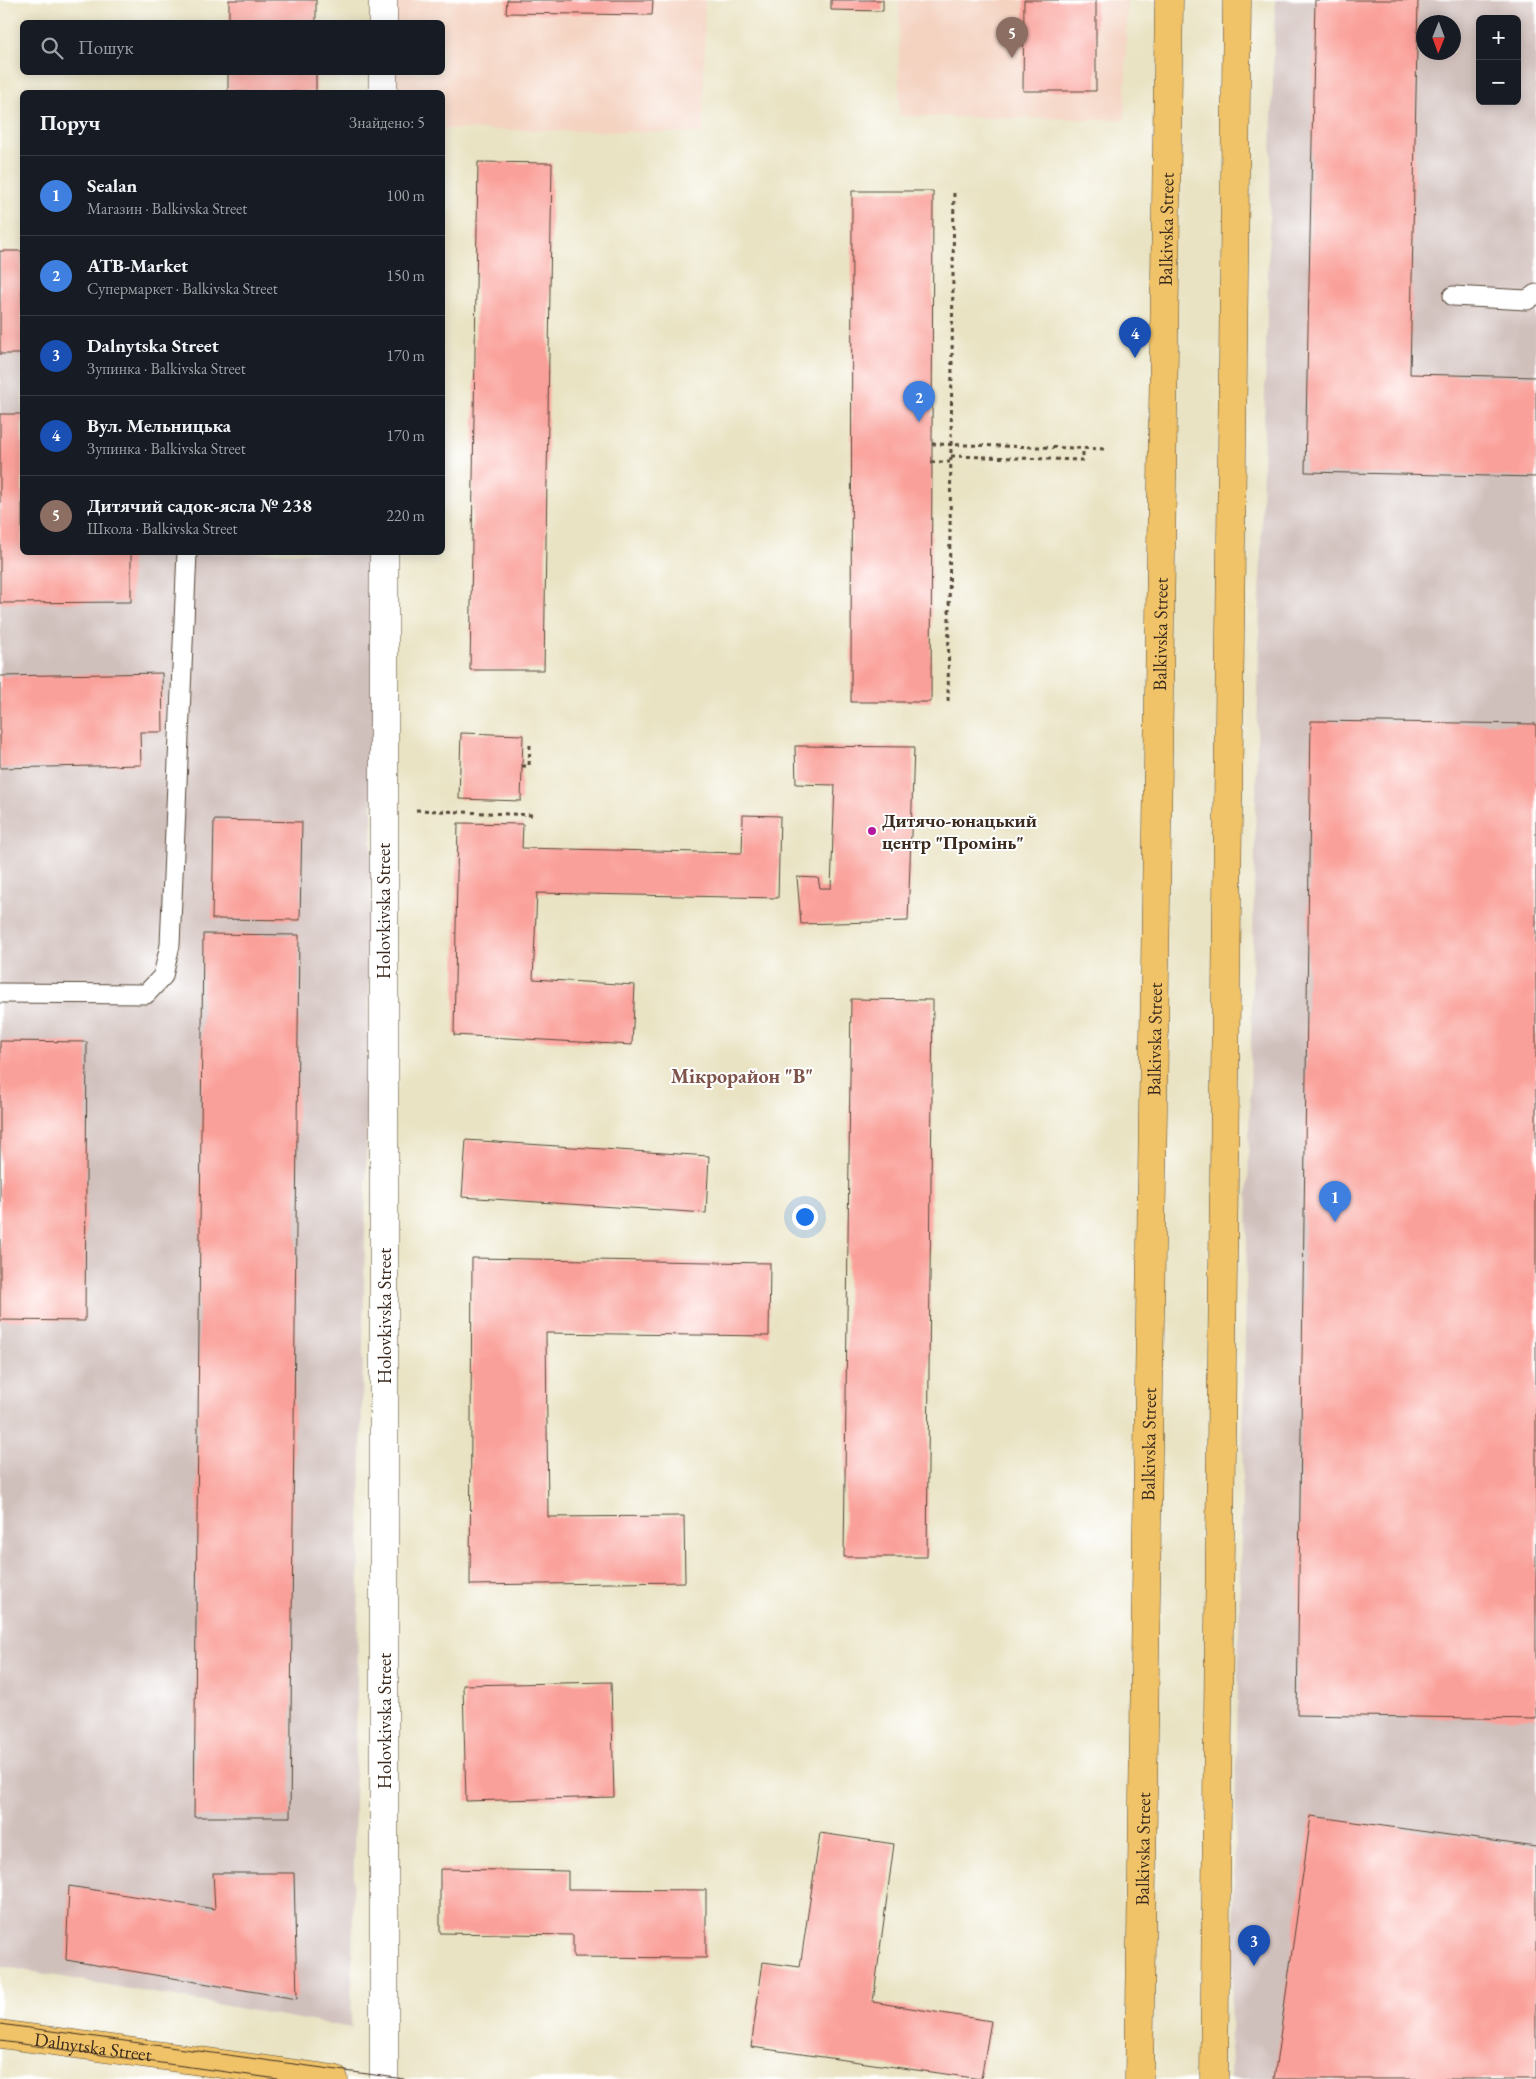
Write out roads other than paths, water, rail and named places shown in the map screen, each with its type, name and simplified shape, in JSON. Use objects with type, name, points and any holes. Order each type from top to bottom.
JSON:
[{"type":"main road","name":"Balkivska Street","points":[[1139,2079],[1169,0]]},
{"type":"main road","points":[[1214,2079],[1237,0]]},
{"type":"main road","name":"Dalnytska Street","points":[[0,2034],[334,2079]]},
{"type":"street","points":[[383,0],[383,20]]},
{"type":"street","points":[[383,75],[383,90]]},
{"type":"street","name":"Holovkivska Street","points":[[384,555],[384,2079]]},
{"type":"lane","points":[[1453,296],[1527,300],[1536,294]]},
{"type":"lane","points":[[0,992],[146,994],[163,976],[170,945],[187,555]]},
{"type":"tram line","points":[[0,2024],[404,2079]]},
{"type":"tram line","points":[[0,2041],[278,2079]]},
{"type":"place","name":"Дитячий садок-ясла № 238","points":[[1012,58]]},
{"type":"place","name":"Вул. Мельницька","points":[[1135,358]]},
{"type":"place","name":"ATB-Market","points":[[919,422]]},
{"type":"place","name":"Дитячо-юнацький центр \"Промінь\"","points":[[872,831]]},
{"type":"place","name":"Sealan","points":[[1335,1222]]},
{"type":"place","name":"Dalnytska Street","points":[[1254,1966]]},
{"type":"district","name":"Мікрорайон \"В\"","points":[[742,1076]]}]
